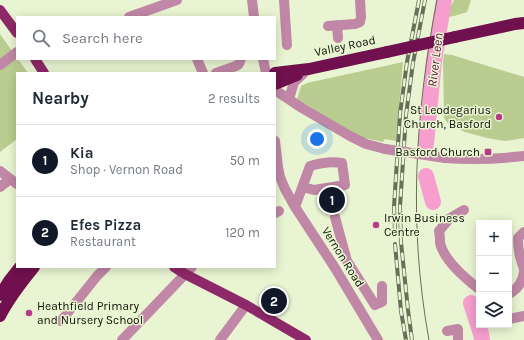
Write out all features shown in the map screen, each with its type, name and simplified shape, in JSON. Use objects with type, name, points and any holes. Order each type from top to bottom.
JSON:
[{"type":"highway","name":"Valley Road","points":[[276,74],[309,69],[521,22]]},
{"type":"highway","name":"Valley Road","points":[[276,84],[294,77],[309,69]]},
{"type":"highway","points":[[0,295],[19,268]]},
{"type":"highway","points":[[0,316],[7,302],[33,268]]},
{"type":"main road","points":[[0,10],[16,32]]},
{"type":"main road","points":[[36,60],[43,72]]},
{"type":"main road","points":[[178,268],[189,271],[306,340]]},
{"type":"street","points":[[132,16],[177,0]]},
{"type":"street","points":[[252,0],[254,16]]},
{"type":"street","points":[[284,0],[287,44]]},
{"type":"street","points":[[338,38],[333,26],[355,24],[360,22],[360,0]]},
{"type":"street","points":[[0,65],[16,53]]},
{"type":"street","points":[[190,60],[196,72]]},
{"type":"street","points":[[197,60],[203,72]]},
{"type":"street","points":[[229,70],[239,64],[241,60]]},
{"type":"street","points":[[263,60],[266,72]]},
{"type":"street","points":[[289,99],[294,82],[309,69]]},
{"type":"street","points":[[276,91],[350,136],[366,144],[385,149],[445,158],[487,159],[524,156]]},
{"type":"street","name":"Vernon Road","points":[[276,150],[280,177],[285,189],[295,207],[336,268],[378,340]]},
{"type":"street","points":[[0,171],[14,181]]},
{"type":"street","points":[[0,187],[14,181]]},
{"type":"street","points":[[295,207],[303,187]]},
{"type":"street","points":[[464,210],[450,218],[440,231],[440,244],[444,255],[476,287]]},
{"type":"street","points":[[335,217],[347,260],[375,305],[382,302],[382,286]]},
{"type":"street","points":[[512,292],[520,284],[523,277],[524,270],[518,253],[518,238],[524,232]]},
{"type":"street","points":[[336,268],[347,260]]},
{"type":"street","points":[[61,321],[105,268]]},
{"type":"street","points":[[122,340],[189,271]]},
{"type":"street","points":[[220,340],[246,305]]},
{"type":"street","points":[[512,318],[524,316]]},
{"type":"street","points":[[447,331],[458,329],[458,340]]},
{"type":"green space","points":[[454,0],[471,0],[467,12],[447,17],[447,14]]},
{"type":"green space","points":[[0,34],[16,57],[16,60],[19,60],[27,72],[16,72],[16,140],[0,152]]},
{"type":"green space","points":[[444,54],[452,55],[524,77],[524,138],[506,141],[498,140],[465,132],[449,125],[444,118]]},
{"type":"green space","points":[[403,62],[396,141],[385,139],[383,142],[359,137],[297,99],[301,86],[307,83]]},
{"type":"waterway","name":"River Leen","points":[[426,144],[434,61],[444,0]]},
{"type":"waterway","name":"River Leen","points":[[426,176],[433,202]]},
{"type":"waterway","name":"River Leen","points":[[471,303],[482,340]]},
{"type":"tram line","points":[[429,340],[422,297],[418,254],[417,170],[419,127],[429,43],[437,0]]},
{"type":"railway","points":[[395,230],[394,207],[400,114],[407,62],[419,0]]},
{"type":"railway","points":[[412,340],[401,242],[400,207],[406,115],[413,63],[425,0]]},
{"type":"railway","points":[[395,244],[401,311],[406,340]]},
{"type":"place","name":"St Leodegarius Church, Basford","points":[[499,117]]},
{"type":"place","name":"Basford Church","points":[[488,152]]},
{"type":"place","name":"Kia","points":[[332,200]]},
{"type":"place","name":"Irwin Business Centre","points":[[376,225]]},
{"type":"place","name":"Efes Pizza","points":[[274,301]]},
{"type":"place","name":"Heathfield Primary and Nursery School","points":[[29,313]]}]
